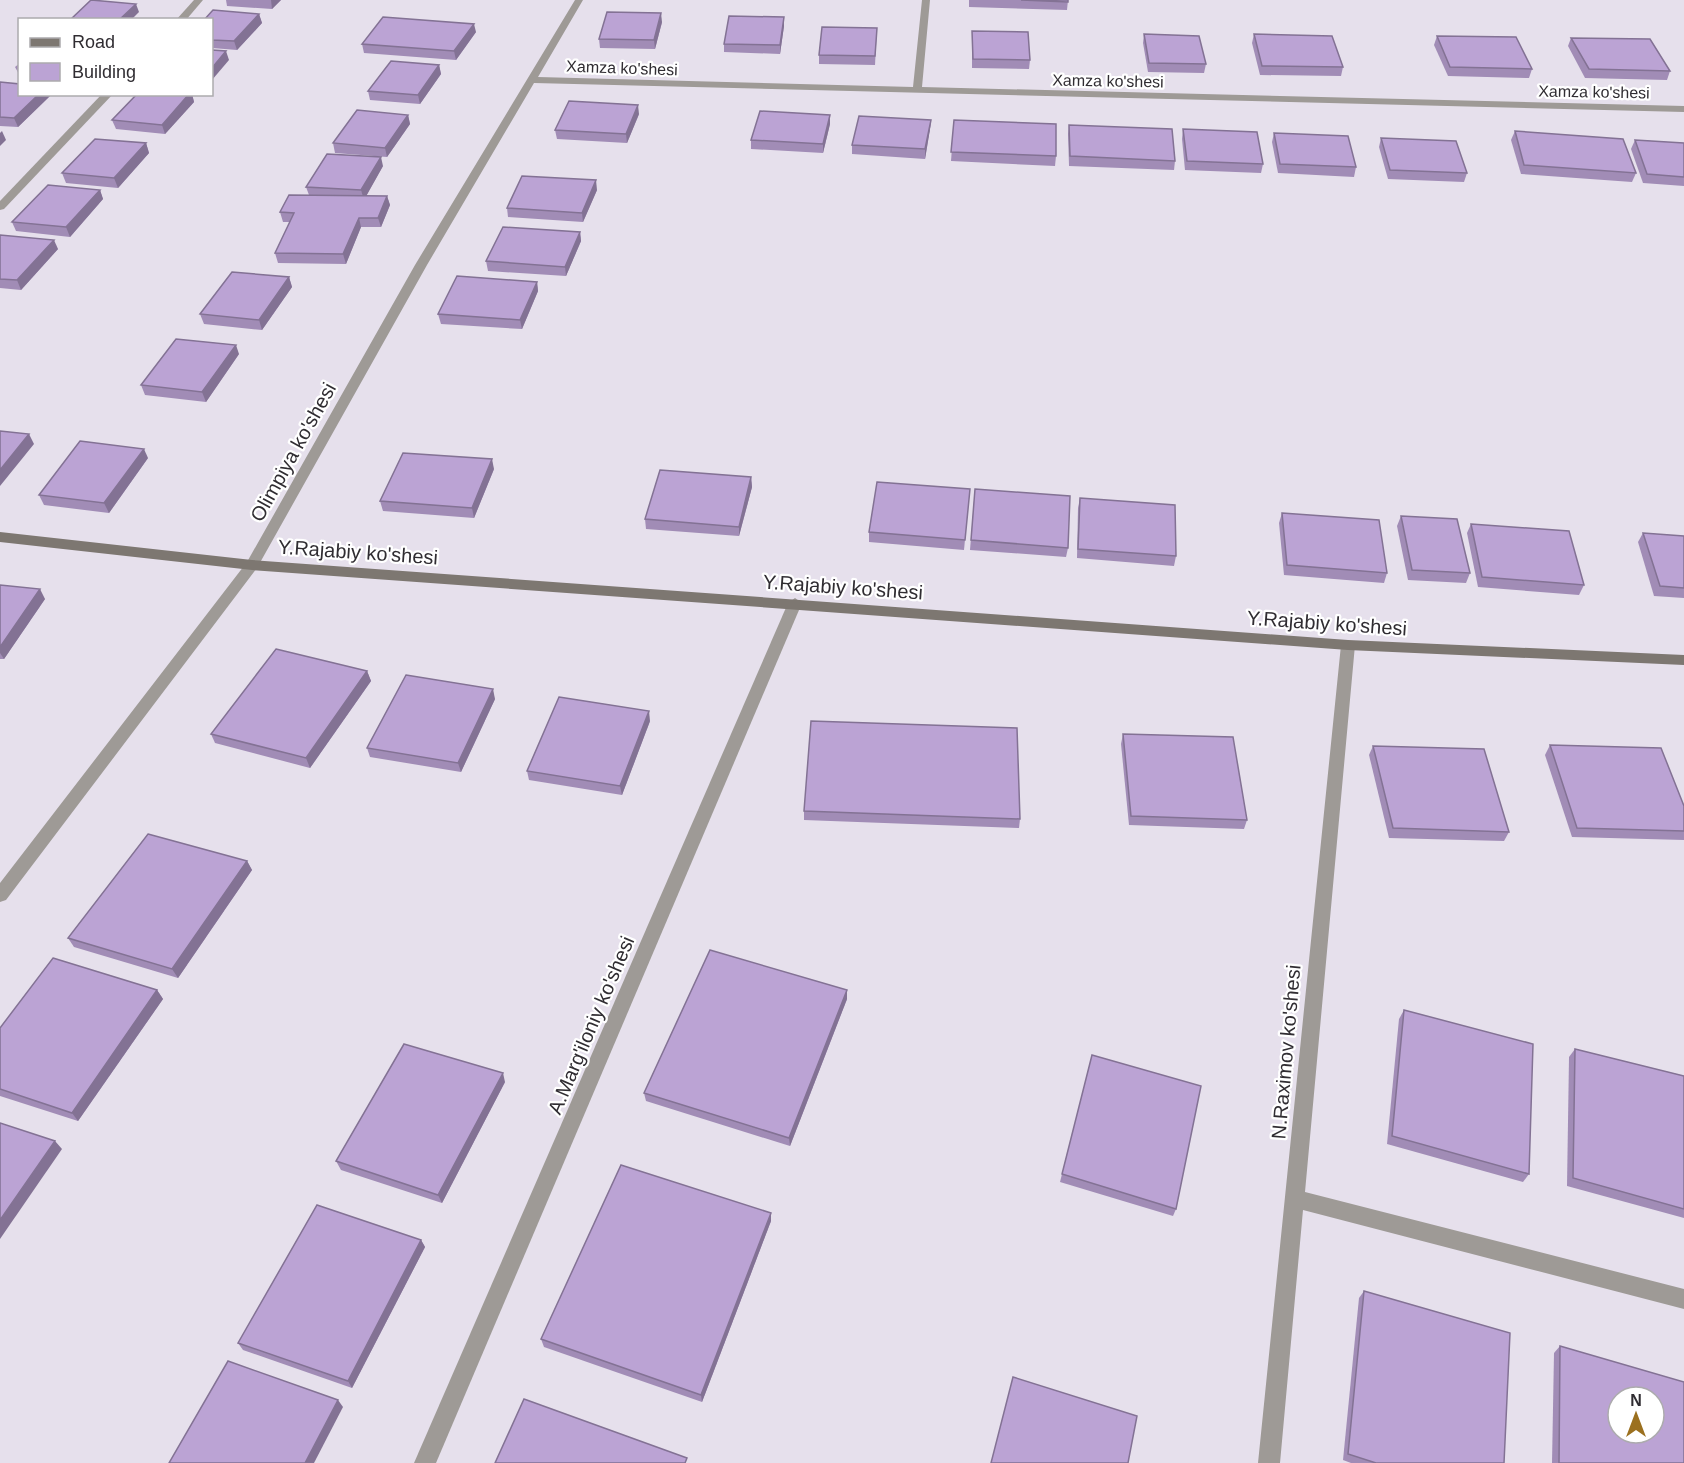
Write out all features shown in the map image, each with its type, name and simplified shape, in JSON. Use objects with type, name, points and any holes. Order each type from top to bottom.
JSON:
[{"type":"street","points":[[182,18],[198,0]]},
{"type":"street","name":"Olimpiya ko'shesi","points":[[0,895],[252,565],[421,265],[579,0]]},
{"type":"street","points":[[917,91],[927,0]]},
{"type":"street","name":"Xamza ko'shesi","points":[[531,80],[1684,109]]},
{"type":"street","points":[[0,207],[106,96]]},
{"type":"street","name":"Y.Rajabiy ko'shesi","points":[[0,537],[252,565],[1348,645],[1684,660]]},
{"type":"street","name":"A.Marg'iloniy ko'shesi","points":[[425,1463],[795,603]]},
{"type":"street","name":"N.Raximov ko'shesi","points":[[1269,1463],[1348,645]]},
{"type":"street","points":[[1295,1199],[1684,1299]]},
{"type":"building","points":[[91,0],[136,4],[121,18],[72,18]]},
{"type":"building","points":[[1021,0],[1068,0],[1068,2]]},
{"type":"building","points":[[213,10],[259,14],[234,41],[213,40],[213,18],[206,18]]},
{"type":"building","points":[[607,12],[661,13],[654,40],[599,39]]},
{"type":"building","points":[[729,16],[784,17],[780,45],[724,44]]},
{"type":"building","points":[[383,17],[474,24],[454,51],[362,44]]},
{"type":"building","points":[[822,27],[877,28],[875,56],[819,55]]},
{"type":"building","points":[[972,31],[1028,32],[1030,60],[973,59]]},
{"type":"building","points":[[1144,34],[1199,36],[1206,64],[1149,63]]},
{"type":"building","points":[[1254,34],[1332,36],[1343,67],[1262,66]]},
{"type":"building","points":[[1437,36],[1516,37],[1532,69],[1450,67]]},
{"type":"building","points":[[1571,38],[1650,39],[1670,71],[1589,69]]},
{"type":"building","points":[[213,50],[226,51],[213,67]]},
{"type":"building","points":[[391,61],[439,65],[418,95],[368,91]]},
{"type":"building","points":[[0,82],[18,84],[18,96],[37,96],[14,118],[0,117]]},
{"type":"building","points":[[135,96],[187,96],[162,125],[112,120]]},
{"type":"building","points":[[569,101],[638,105],[626,134],[555,130]]},
{"type":"building","points":[[357,110],[408,115],[385,148],[333,143]]},
{"type":"building","points":[[760,111],[830,115],[823,144],[751,140]]},
{"type":"building","points":[[859,116],[931,120],[925,149],[852,145]]},
{"type":"building","points":[[954,120],[1056,124],[1056,156],[951,152]]},
{"type":"building","points":[[1069,125],[1172,129],[1175,161],[1070,156]]},
{"type":"building","points":[[1183,129],[1257,132],[1263,164],[1187,161]]},
{"type":"building","points":[[1515,131],[1623,139],[1636,173],[1524,165]]},
{"type":"building","points":[[1274,133],[1348,136],[1356,167],[1280,164]]},
{"type":"building","points":[[1381,138],[1456,141],[1467,173],[1390,170]]},
{"type":"building","points":[[95,139],[146,143],[114,178],[62,173]]},
{"type":"building","points":[[1635,140],[1684,143],[1684,177],[1647,174]]},
{"type":"building","points":[[327,154],[381,157],[361,190],[306,187]]},
{"type":"building","points":[[522,176],[596,180],[582,213],[507,208]]},
{"type":"building","points":[[48,185],[100,190],[66,227],[12,222]]},
{"type":"building","points":[[289,195],[387,196],[378,218],[359,218],[343,254],[275,253],[294,213],[280,212]]},
{"type":"building","points":[[503,227],[580,232],[565,267],[486,261]]},
{"type":"building","points":[[0,235],[54,240],[17,280],[0,279]]},
{"type":"building","points":[[232,272],[289,277],[259,320],[200,314]]},
{"type":"building","points":[[457,276],[537,282],[520,320],[438,314]]},
{"type":"building","points":[[176,339],[236,345],[202,392],[141,385]]},
{"type":"building","points":[[0,431],[29,434],[0,470]]},
{"type":"building","points":[[80,441],[144,449],[104,503],[39,495]]},
{"type":"building","points":[[403,453],[492,459],[472,508],[380,501]]},
{"type":"building","points":[[660,470],[751,477],[739,527],[645,519]]},
{"type":"building","points":[[877,482],[970,489],[965,540],[869,532]]},
{"type":"building","points":[[975,489],[1070,496],[1068,548],[971,540]]},
{"type":"building","points":[[1080,498],[1175,505],[1176,556],[1078,549]]},
{"type":"building","points":[[1282,513],[1379,520],[1387,573],[1287,565]]},
{"type":"building","points":[[1401,516],[1457,519],[1470,573],[1412,570]]},
{"type":"building","points":[[1471,524],[1569,531],[1584,585],[1482,577]]},
{"type":"building","points":[[1643,533],[1684,536],[1684,588],[1660,586]]},
{"type":"building","points":[[0,585],[40,589],[0,647]]},
{"type":"building","points":[[276,649],[367,671],[306,758],[211,734]]},
{"type":"building","points":[[406,675],[493,689],[458,763],[367,748]]},
{"type":"building","points":[[559,697],[649,711],[620,786],[527,771]]},
{"type":"building","points":[[811,721],[1017,728],[1020,819],[804,811]]},
{"type":"building","points":[[1123,734],[1233,737],[1247,820],[1131,816]]},
{"type":"building","points":[[1550,745],[1661,748],[1684,806],[1684,831],[1577,828]]},
{"type":"building","points":[[1373,746],[1484,749],[1509,832],[1393,828]]},
{"type":"building","points":[[148,834],[247,861],[172,969],[68,938]]},
{"type":"building","points":[[710,950],[847,990],[789,1138],[644,1093]]},
{"type":"building","points":[[53,958],[157,990],[72,1113],[0,1089],[0,1028]]},
{"type":"building","points":[[1404,1010],[1533,1044],[1529,1174],[1392,1136]]},
{"type":"building","points":[[404,1044],[503,1073],[438,1195],[336,1161]]},
{"type":"building","points":[[1575,1049],[1684,1076],[1684,1209],[1573,1178]]},
{"type":"building","points":[[1092,1055],[1201,1086],[1176,1209],[1062,1174]]},
{"type":"building","points":[[0,1123],[55,1141],[0,1220]]},
{"type":"building","points":[[621,1165],[771,1213],[701,1395],[541,1339]]},
{"type":"building","points":[[317,1205],[421,1240],[348,1381],[238,1343]]},
{"type":"building","points":[[1364,1291],[1510,1333],[1504,1463],[1376,1463],[1348,1454]]},
{"type":"building","points":[[1560,1346],[1684,1382],[1684,1463],[1559,1463]]},
{"type":"building","points":[[228,1361],[338,1400],[305,1463],[169,1463]]},
{"type":"building","points":[[1013,1377],[1137,1416],[1128,1463],[991,1463]]},
{"type":"building","points":[[524,1399],[687,1458],[685,1463],[495,1463]]}]
